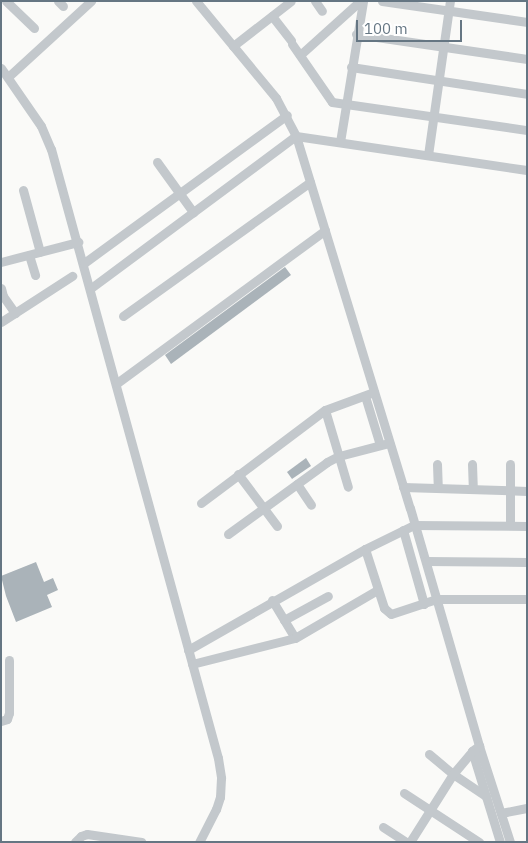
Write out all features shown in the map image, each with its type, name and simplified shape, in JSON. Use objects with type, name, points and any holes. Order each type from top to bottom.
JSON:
[{"type":"street","points":[[6,1],[34,28]]},
{"type":"street","points":[[8,77],[91,1]]},
{"type":"street","points":[[196,1],[276,98],[287,115],[296,136],[325,230],[384,444],[404,487],[426,561],[486,796],[500,842]]},
{"type":"street","points":[[232,46],[291,1]]},
{"type":"street","points":[[315,1],[322,11]]},
{"type":"street","points":[[300,55],[362,1]]},
{"type":"street","points":[[340,142],[362,1]]},
{"type":"street","points":[[382,1],[527,22]]},
{"type":"street","points":[[428,156],[450,1]]},
{"type":"street","points":[[272,16],[292,42],[332,102],[527,130]]},
{"type":"street","points":[[356,34],[527,59]]},
{"type":"street","points":[[351,67],[527,94]]},
{"type":"street","points":[[1,68],[41,126],[52,149],[218,758],[221,778],[216,809],[199,842]]},
{"type":"street","points":[[84,263],[287,115]]},
{"type":"street","points":[[91,288],[296,136],[527,170]]},
{"type":"street","points":[[157,162],[193,212]]},
{"type":"street","points":[[123,316],[310,182]]},
{"type":"street","points":[[23,190],[40,252]]},
{"type":"street","points":[[117,383],[325,230]]},
{"type":"street","points":[[1,262],[78,242]]},
{"type":"street","points":[[29,255],[35,275]]},
{"type":"street","points":[[1,322],[72,276]]},
{"type":"street","points":[[2,293],[15,313]]},
{"type":"street","points":[[201,503],[325,410],[370,394]]},
{"type":"street","points":[[325,410],[348,487]]},
{"type":"street","points":[[228,534],[339,456],[384,444]]},
{"type":"street","points":[[437,464],[438,488]]},
{"type":"street","points":[[472,464],[473,490]]},
{"type":"street","points":[[510,464],[510,525]]},
{"type":"street","points":[[238,474],[277,526]]},
{"type":"street","points":[[297,484],[311,505]]},
{"type":"street","points":[[404,487],[527,491]]},
{"type":"street","points":[[188,650],[272,600],[365,549],[414,525],[527,526]]},
{"type":"street","points":[[403,530],[424,604]]},
{"type":"street","points":[[365,549],[377,590],[384,608],[390,614],[436,599],[527,599]]},
{"type":"street","points":[[426,561],[527,562]]},
{"type":"street","points":[[192,664],[294,638],[377,590]]},
{"type":"street","points":[[284,620],[328,596]]},
{"type":"street","points":[[272,600],[294,638]]},
{"type":"street","points":[[1,721],[7,719],[9,712],[5,683],[9,660]]},
{"type":"street","points":[[410,842],[453,774],[475,749]]},
{"type":"street","points":[[475,749],[501,813],[510,842]]},
{"type":"street","points":[[429,754],[453,774],[486,796]]},
{"type":"street","points":[[404,793],[479,842]]},
{"type":"street","points":[[501,813],[527,808]]},
{"type":"street","points":[[383,827],[406,842]]},
{"type":"street","points":[[75,842],[86,834],[141,842]]},
{"type":"building","points":[[285,267],[291,275],[171,364],[165,355]]},
{"type":"building","points":[[306,458],[311,466],[292,479],[287,472]]},
{"type":"building","points":[[36,562],[44,582],[53,578],[58,590],[47,595],[52,607],[16,622],[1,576]]}]
